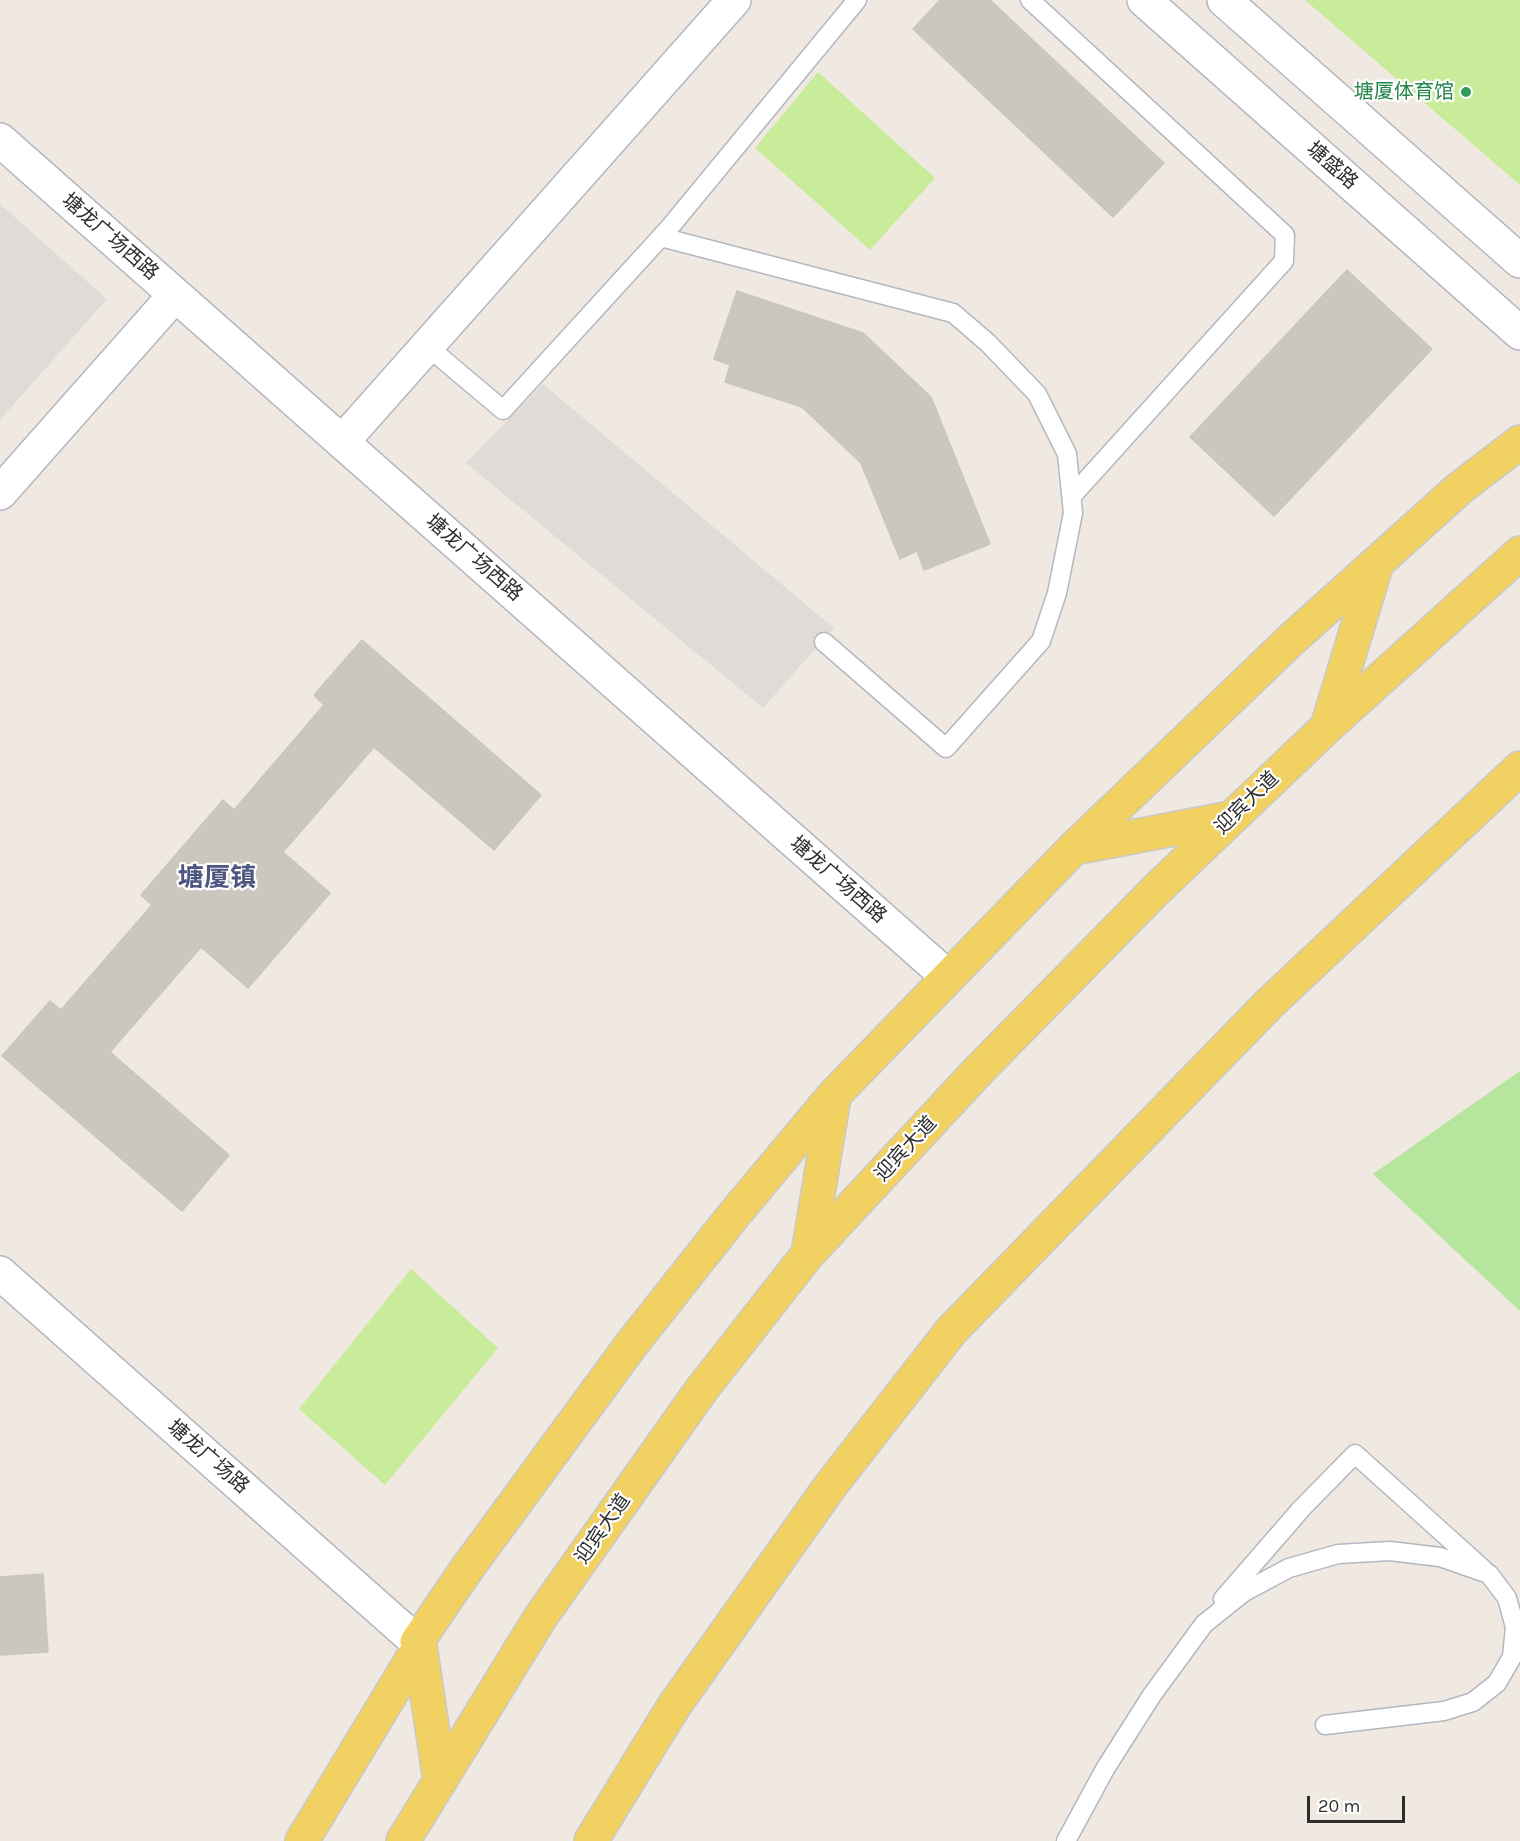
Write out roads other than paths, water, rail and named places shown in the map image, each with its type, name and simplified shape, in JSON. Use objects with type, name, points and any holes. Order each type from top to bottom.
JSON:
[{"type":"main road","points":[[302,1841],[418,1644],[631,1345],[733,1216],[834,1095],[1074,848],[1292,639],[1460,488],[1520,442]]},
{"type":"main road","name":"迎宾大道","points":[[403,1841],[540,1618],[702,1389],[808,1254],[979,1070],[1156,890],[1327,726],[1520,553]]},
{"type":"main road","points":[[1327,726],[1377,563]]},
{"type":"main road","points":[[591,1841],[681,1696],[831,1485],[952,1330],[1269,1004],[1520,768]]},
{"type":"main road","points":[[1074,848],[1231,818]]},
{"type":"main road","points":[[808,1254],[834,1095]]},
{"type":"main road","points":[[418,1644],[440,1781]]},
{"type":"street","points":[[342,442],[734,0]]},
{"type":"street","name":"塘盛路","points":[[1144,0],[1520,333]]},
{"type":"street","points":[[1224,0],[1520,261]]},
{"type":"street","name":"塘龙广场西路","points":[[0,140],[948,977]]},
{"type":"street","points":[[0,493],[176,295]]},
{"type":"street","name":"塘龙广场路","points":[[0,1273],[418,1644]]},
{"type":"lane","points":[[427,346],[502,410],[661,237],[857,0]]},
{"type":"lane","points":[[1030,0],[1285,235],[1284,261],[1072,496]]},
{"type":"lane","points":[[661,237],[953,312],[988,343],[1037,394],[1067,454],[1073,513],[1057,593],[1041,641],[946,748],[824,642]]},
{"type":"lane","points":[[1066,1841],[1152,1695],[1204,1624],[1251,1564],[1355,1454],[1489,1574],[1507,1598],[1515,1627],[1512,1657],[1497,1683],[1473,1702],[1444,1711],[1325,1725]]},
{"type":"lane","points":[[1204,1624],[1244,1592],[1289,1568],[1338,1554],[1390,1551],[1440,1557],[1489,1574]]},
{"type":"place","name":"塘厦体育馆","points":[[1466,92]]},
{"type":"district","name":"塘厦镇","points":[[217,879]]}]
